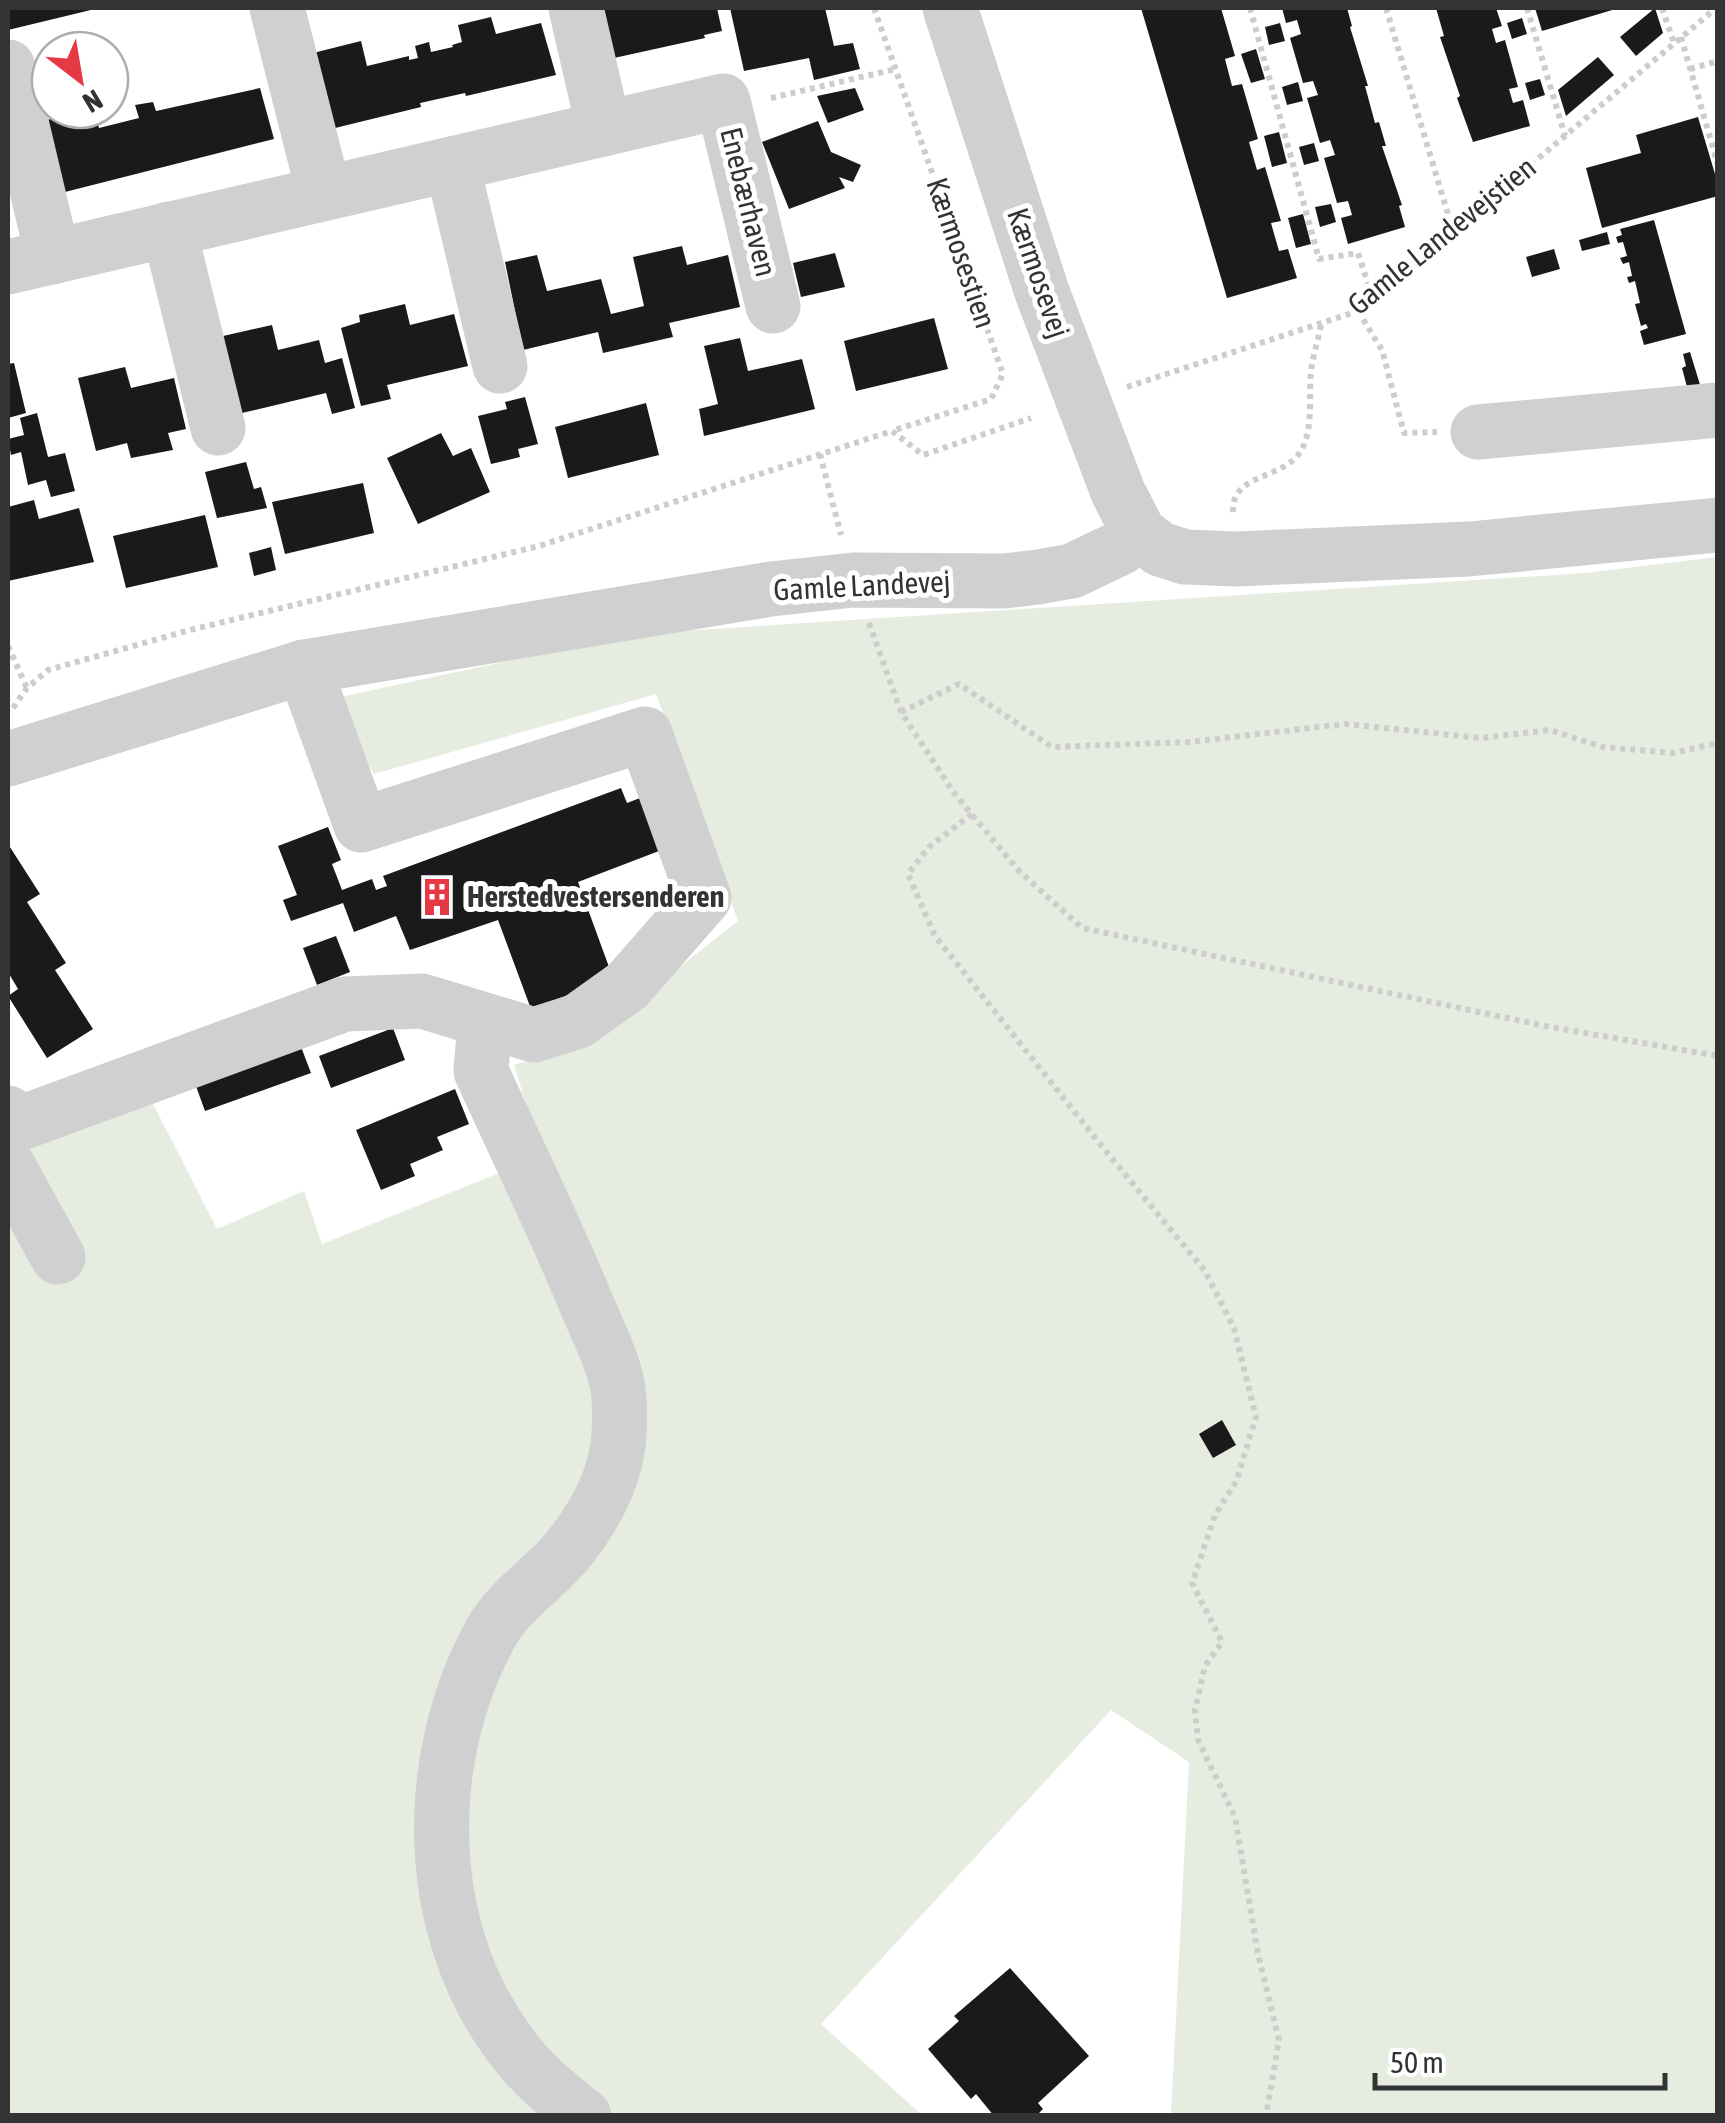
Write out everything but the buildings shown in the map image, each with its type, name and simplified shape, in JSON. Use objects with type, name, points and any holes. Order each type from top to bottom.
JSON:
[{"type":"street","points":[[277,8],[324,194]]},
{"type":"street","points":[[576,8],[604,129]]},
{"type":"street","name":"Kærmosevej","points":[[950,8],[1042,292],[1118,492],[1140,534]]},
{"type":"street","name":"Enebærhaven","points":[[8,67],[30,262],[723,101],[774,306]]},
{"type":"street","points":[[452,164],[500,366]]},
{"type":"street","points":[[169,230],[218,428]]},
{"type":"street","points":[[1478,432],[1718,410]]},
{"type":"street","points":[[1140,534],[1160,549],[1185,558],[1236,560],[1469,549],[1718,525]]},
{"type":"street","name":"Gamle Landevej","points":[[8,759],[304,668],[772,588],[853,580],[1004,581],[1038,577],[1072,571],[1140,534]]},
{"type":"street","points":[[58,1257],[11,1140],[345,1004],[422,1001],[534,1035],[578,1021],[627,986],[704,898],[646,734],[360,825],[304,668]]},
{"type":"street","points":[[486,1022],[481,1071],[616,1377],[619,1437],[605,1494],[567,1551],[514,1603],[492,1631],[467,1685],[447,1756],[441,1821],[446,1893],[468,1970],[507,2042],[553,2092],[584,2116]]},
{"type":"path","name":"Kærmosestien","points":[[27,688],[48,670],[190,630],[539,546],[991,399],[1003,374],[874,8]]},
{"type":"path","points":[[1250,8],[1319,260],[1358,253],[1373,299]]},
{"type":"path","points":[[1386,8],[1453,231]]},
{"type":"path","points":[[1526,8],[1565,136]]},
{"type":"path","points":[[1662,8],[1690,69],[1718,165]]},
{"type":"path","name":"Gamle Landevejstien","points":[[1126,388],[1358,311],[1716,8]]},
{"type":"path","points":[[1690,69],[1718,61]]},
{"type":"path","points":[[725,109],[896,69]]},
{"type":"path","points":[[1358,311],[1382,350],[1404,432],[1478,432]]},
{"type":"path","points":[[1236,560],[1233,499],[1239,489],[1294,460],[1307,437],[1311,369],[1322,324]]},
{"type":"path","points":[[892,431],[923,456],[1031,418]]},
{"type":"path","points":[[820,454],[853,580],[901,712],[954,794],[1019,872],[1082,928],[1544,1026],[1718,1056]]},
{"type":"path","points":[[8,646],[27,688],[8,713]]},
{"type":"path","points":[[901,712],[959,684],[1052,747],[1188,742],[1345,724],[1481,738],[1550,730],[1603,747],[1672,752],[1718,744]]},
{"type":"path","points":[[972,814],[930,847],[908,874],[935,936],[1205,1271],[1234,1328],[1256,1417],[1236,1482],[1215,1515],[1192,1583],[1222,1642],[1205,1666],[1195,1710],[1198,1740],[1235,1817],[1258,1954],[1279,2040],[1266,2116]]},
{"type":"shaded area","points":[[1717,557],[1717,2115],[1171,2115],[1189,1762],[1111,1710],[821,2024],[922,2115],[8,2116],[8,1143],[147,1092],[217,1229],[304,1191],[322,1244],[542,1156],[514,1065],[584,1042],[738,921],[656,694],[374,774],[331,699],[634,634],[1585,573]]},
{"type":"place","name":"Herstedvestersenderen","points":[[437,897]]}]
